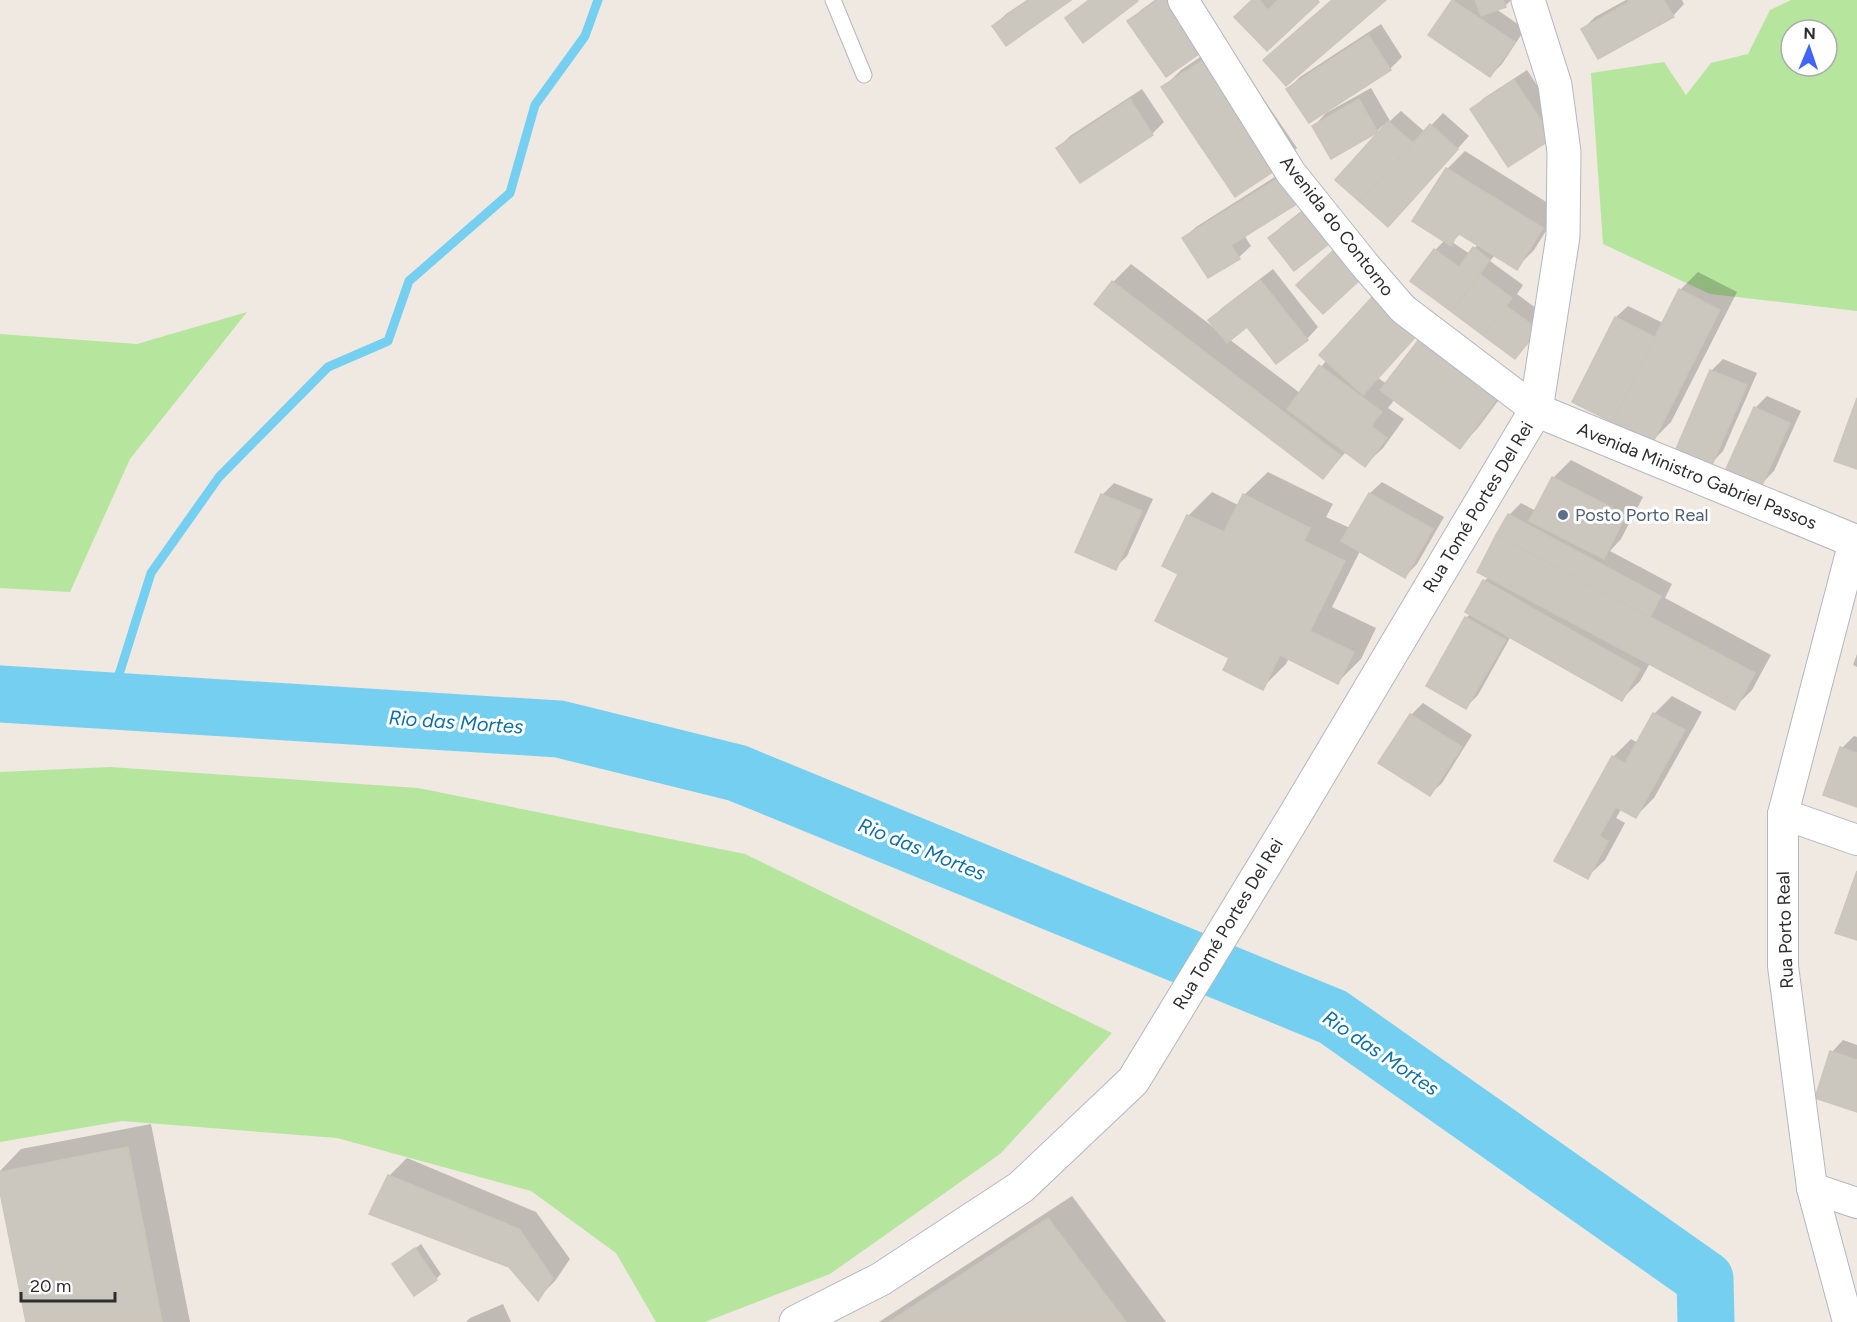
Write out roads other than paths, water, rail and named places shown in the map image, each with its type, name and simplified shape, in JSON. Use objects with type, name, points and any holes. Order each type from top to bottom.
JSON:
[{"type":"main road","points":[[1528,0],[1555,85],[1564,152],[1563,236],[1536,410]]},
{"type":"main road","name":"Avenida Ministro Gabriel Passos","points":[[1536,410],[1856,541]]},
{"type":"main road","name":"Rua Tomé Portes Del Rei","points":[[796,1322],[881,1279],[1021,1187],[1132,1081],[1295,815],[1536,410]]},
{"type":"street","name":"Avenida do Contorno","points":[[1183,0],[1291,173],[1364,264],[1403,309],[1536,410]]},
{"type":"street","name":"Rua Porto Real","points":[[1848,1322],[1812,1188],[1783,966],[1783,814],[1856,541]]},
{"type":"street","points":[[1783,814],[1857,840]]},
{"type":"street","points":[[1812,1188],[1857,1203]]},
{"type":"lane","points":[[833,0],[864,75]]},
{"type":"waterway","points":[[111,700],[151,573],[219,477],[328,367],[388,341],[409,281],[510,193],[535,105],[585,36],[598,0]]},
{"type":"waterway","name":"Rio das Mortes","points":[[0,694],[559,729],[737,773],[1333,1017],[1705,1279],[1706,1322]]},
{"type":"place","name":"Posto Porto Real","points":[[1563,515]]}]
